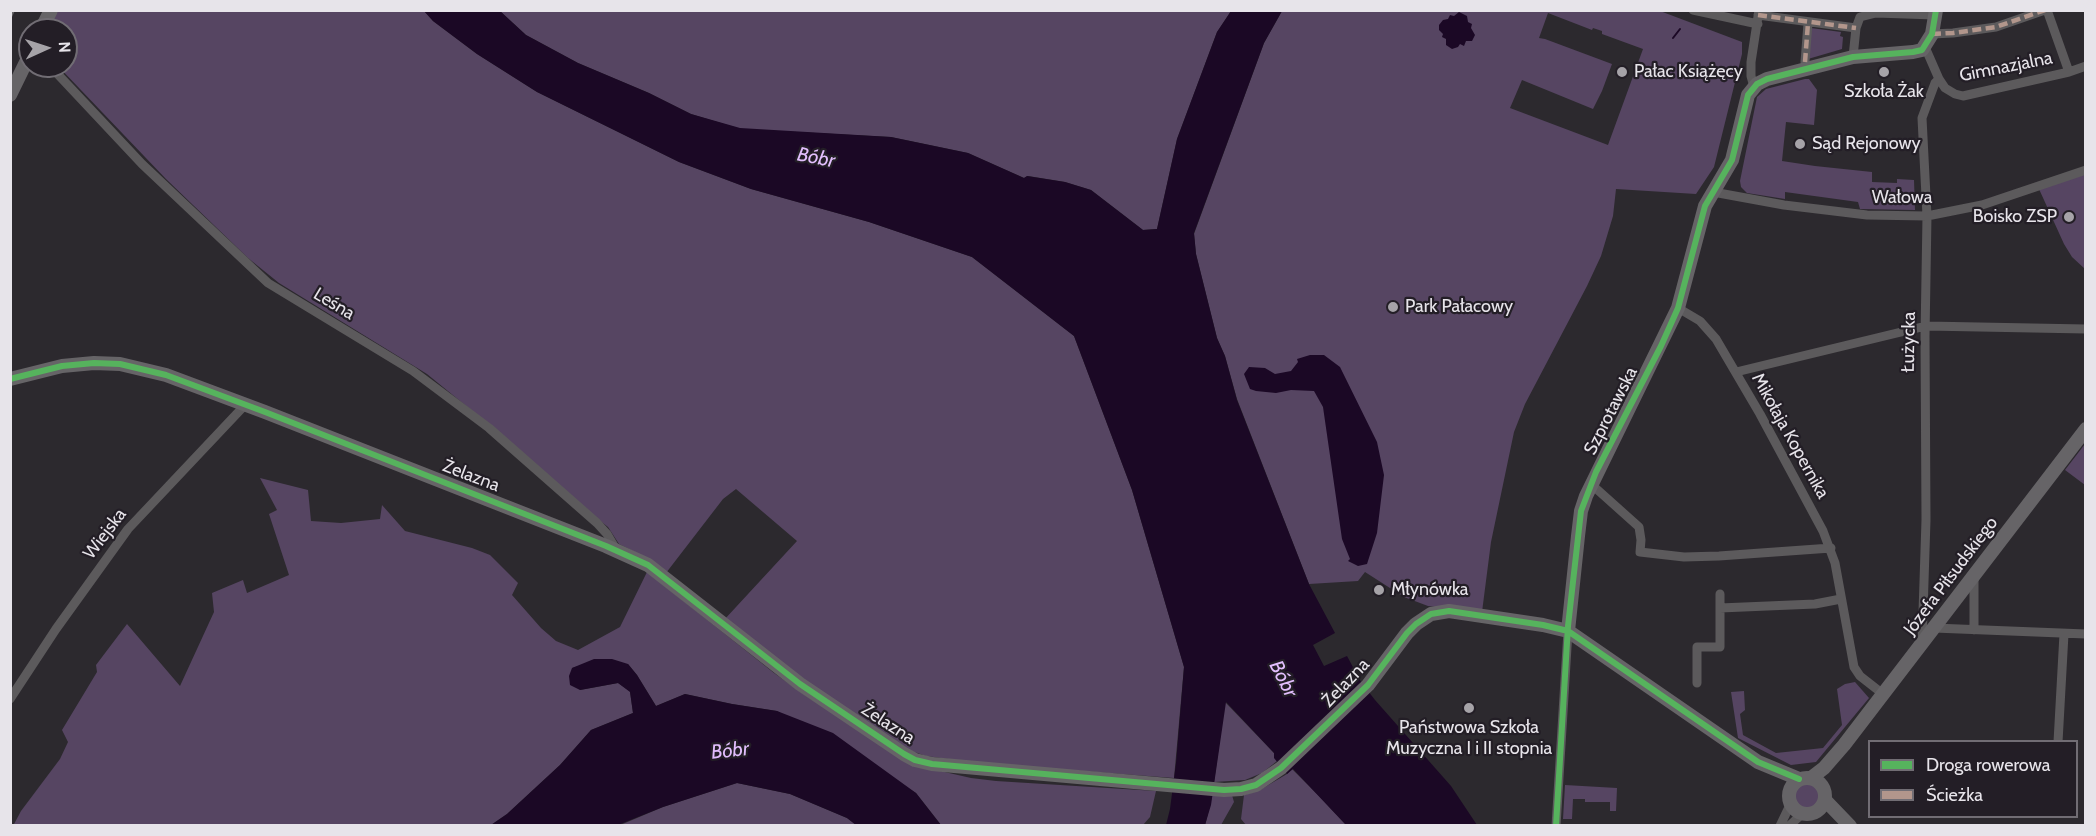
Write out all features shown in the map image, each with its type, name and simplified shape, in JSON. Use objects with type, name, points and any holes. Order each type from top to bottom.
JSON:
[{"type":"street","points":[[1693,10],[1856,28]]},
{"type":"street","points":[[1758,16],[1751,62],[1754,87],[1767,79],[1807,65],[1853,57],[1913,52],[1929,40],[1953,33],[1995,27],[2046,10],[2069,72]]},
{"type":"street","points":[[1853,57],[1856,28],[1860,17],[1866,14],[1936,13],[1929,40],[1939,79]]},
{"type":"street","points":[[1807,65],[1808,22]]},
{"type":"street","name":"Gimnazjalna","points":[[1939,79],[1945,88],[1963,96],[2069,72],[2085,66]]},
{"type":"street","points":[[10,95],[18,78]]},
{"type":"street","name":"Leśna","points":[[61,78],[142,164],[268,283],[413,371],[489,428],[597,523],[617,551]]},
{"type":"street","name":"Łużycka","points":[[1922,645],[1926,520],[1927,216],[1922,118],[1939,79]]},
{"type":"street","name":"Szprotawska","points":[[1556,825],[1568,632],[1581,511],[1591,484],[1678,308],[1705,206],[1732,160],[1746,101],[1754,87]]},
{"type":"street","name":"Wałowa","points":[[1713,192],[1784,205],[1855,214],[1927,216],[1982,205],[2085,170]]},
{"type":"street","name":"Mikołaja Kopernika","points":[[1678,308],[1693,316],[1710,331],[1736,372],[1792,472],[1831,548],[1854,667],[1860,676],[1883,694]]},
{"type":"street","points":[[1736,372],[1926,326],[2085,329]]},
{"type":"street","name":"Żelazna","points":[[10,379],[62,366],[94,363],[120,364],[166,375],[617,551],[648,565],[800,684],[915,760],[957,767],[1224,790],[1256,785],[1281,768],[1368,685],[1407,633],[1431,614],[1449,612],[1543,625],[1568,632],[1758,762]]},
{"type":"street","name":"Wiejska","points":[[10,699],[56,629],[128,529],[245,405]]},
{"type":"street","name":"Józefa Piłsudskiego","points":[[1844,745],[2085,429]]},
{"type":"street","name":"Szprotawska","points":[[1591,484],[1639,527],[1640,552],[1708,556],[1831,548]]},
{"type":"street","points":[[1974,575],[1974,630]]},
{"type":"street","points":[[1697,683],[1697,647],[1720,647],[1720,594]]},
{"type":"street","points":[[1720,608],[1815,604],[1841,599]]},
{"type":"street","points":[[1934,628],[2085,634]]},
{"type":"street","points":[[2058,740],[2064,634]]},
{"type":"street","points":[[1779,825],[1794,783],[1824,768],[1844,745]]},
{"type":"street","points":[[1817,812],[1824,794],[1826,779],[1844,745]]},
{"type":"street","points":[[1758,762],[1821,784],[1824,794],[1850,825]]},
{"type":"street","points":[[1758,762],[1797,812],[1802,814]]},
{"type":"street","points":[[1789,825],[1802,814],[1817,812],[1843,825]]},
{"type":"shaded area","points":[[57,11],[424,11],[433,21],[477,54],[537,92],[679,162],[751,189],[869,222],[972,257],[1074,336],[1132,490],[1184,667],[1174,778],[978,763],[926,756],[906,749],[870,728],[724,620],[797,541],[736,489],[723,499],[666,573],[641,555],[619,544],[608,527],[576,502],[514,445],[427,374],[279,283],[248,258],[166,179],[69,78],[78,78],[78,18],[54,18]]},
{"type":"shaded area","points":[[500,11],[1231,11],[1217,32],[1177,139],[1157,229],[1143,230],[1091,190],[1065,182],[1028,176],[1024,178],[968,153],[891,137],[740,129],[691,114],[649,93],[578,63],[526,35]]},
{"type":"shaded area","name":"Park Pałacowy","points":[[1282,11],[1660,11],[1742,42],[1742,54],[1714,167],[1696,194],[1616,189],[1613,216],[1601,256],[1525,404],[1514,432],[1491,542],[1482,612],[1428,606],[1404,597],[1365,572],[1358,581],[1309,584],[1237,399],[1225,356],[1217,338],[1196,254],[1194,234],[1264,43]],"holes":[[[1548,13],[1592,30],[1593,28],[1602,31],[1602,34],[1643,49],[1608,145],[1510,108],[1522,80],[1593,109],[1612,64],[1539,38]]]},
{"type":"shaded area","points":[[1811,28],[1841,32],[1842,49],[1808,59]]},
{"type":"shaded area","points":[[1809,79],[1817,90],[1814,125],[1786,122],[1782,161],[1872,172],[1872,182],[1897,183],[1897,179],[1914,180],[1915,210],[1860,209],[1858,202],[1785,192],[1785,199],[1747,193],[1741,187],[1740,181],[1757,97],[1766,89]]},
{"type":"shaded area","name":"Boisko ZSP","points":[[2085,172],[2085,269],[2072,257],[2064,244],[2039,189]]},
{"type":"shaded area","points":[[2085,444],[2085,485],[2065,470]]},
{"type":"shaded area","points":[[260,478],[308,490],[311,521],[341,523],[380,519],[382,505],[405,531],[472,548],[490,555],[518,583],[512,595],[541,628],[556,641],[578,650],[620,627],[647,572],[809,698],[927,768],[996,781],[1156,791],[1150,817],[1143,825],[941,825],[916,793],[777,711],[685,694],[656,706],[628,664],[582,665],[572,668],[580,690],[618,683],[630,691],[633,713],[591,730],[560,765],[507,814],[491,825],[13,826],[21,811],[60,759],[68,742],[62,730],[97,672],[96,665],[127,624],[180,686],[214,612],[212,593],[243,580],[247,593],[289,575],[269,514],[277,510]]},
{"type":"shaded area","points":[[1855,682],[1869,698],[1816,762],[1791,765],[1738,738],[1731,692],[1744,691],[1745,710],[1740,714],[1743,735],[1776,753],[1823,748],[1842,725],[1837,689]]},
{"type":"shaded area","points":[[1225,702],[1274,753],[1277,761],[1262,773],[1245,780],[1214,782]]},
{"type":"shaded area","points":[[1292,769],[1346,825],[1246,825],[1241,819],[1244,795],[1260,790]]},
{"type":"shaded area","points":[[737,783],[790,794],[847,818],[856,825],[618,826],[663,807]]},
{"type":"shaded area","points":[[1806,783],[1815,787],[1819,796],[1815,805],[1806,809],[1797,805],[1793,796],[1797,787]]},
{"type":"shaded area","points":[[1565,785],[1617,788],[1616,811],[1610,811],[1610,802],[1585,802],[1585,799],[1573,799],[1572,819],[1563,819]]},
{"type":"shaded area","points":[[1232,795],[1234,802],[1221,825],[1205,826],[1212,796]]},
{"type":"water","name":"Bóbr","points":[[424,11],[500,11],[526,35],[578,63],[649,93],[691,114],[740,128],[891,137],[968,153],[1024,178],[1027,176],[1065,182],[1091,190],[1143,230],[1157,229],[1177,139],[1217,32],[1231,11],[1282,11],[1264,43],[1194,233],[1196,254],[1217,338],[1225,356],[1237,400],[1309,584],[1335,633],[1313,645],[1324,666],[1347,656],[1361,682],[1451,786],[1477,825],[1346,825],[1293,769],[1287,774],[1274,758],[1274,753],[1226,702],[1211,805],[1205,825],[1166,825],[1176,763],[1184,667],[1132,490],[1074,336],[972,257],[869,222],[751,189],[679,162],[537,92],[477,54],[433,21]]},
{"type":"water","points":[[1459,12],[1467,16],[1475,35],[1472,41],[1466,41],[1464,46],[1460,44],[1452,49],[1446,45],[1446,39],[1442,37],[1439,25],[1450,15],[1454,16]]},
{"type":"water","points":[[1310,355],[1324,355],[1340,367],[1377,442],[1384,475],[1377,533],[1367,564],[1358,566],[1348,561],[1350,559],[1342,539],[1323,407],[1314,391],[1291,390],[1276,393],[1256,391],[1250,389],[1244,374],[1249,367],[1265,368],[1275,374],[1291,371],[1298,362],[1297,359]]},
{"type":"water","name":"Bóbr","points":[[594,659],[612,659],[628,664],[656,706],[685,694],[777,711],[833,733],[916,793],[941,825],[856,825],[847,818],[790,794],[737,783],[663,807],[618,825],[491,825],[507,814],[560,765],[591,730],[633,713],[630,692],[618,683],[580,690],[570,685],[569,676],[572,668]]},
{"type":"waterway","points":[[1673,38],[1680,29]]},
{"type":"railway","points":[[10,19],[14,10]]},
{"type":"marked path","points":[[1932,34],[1996,27],[2045,10]]},
{"type":"marked path","points":[[1758,15],[1856,28]]},
{"type":"marked path","points":[[1805,62],[1808,23]]},
{"type":"cycle path","points":[[1556,826],[1568,626],[1581,511],[1596,472],[1678,308],[1705,206],[1732,160],[1748,95],[1757,84],[1767,79],[1853,57],[1922,50],[1932,34],[1936,10]]},
{"type":"cycle path","points":[[10,379],[62,366],[94,363],[120,364],[166,375],[606,546],[648,565],[800,684],[904,754],[915,760],[932,764],[1224,790],[1256,785],[1281,768],[1368,685],[1416,624],[1431,614],[1449,611],[1568,631],[1758,762],[1799,779]]},
{"type":"place","name":"Pałac Książęcy","points":[[1622,72]]},
{"type":"place","name":"Szkoła Żak","points":[[1884,72]]},
{"type":"place","name":"Sąd Rejonowy","points":[[1800,144]]},
{"type":"place","name":"Boisko ZSP","points":[[2069,217]]},
{"type":"place","name":"Park Pałacowy","points":[[1393,307]]},
{"type":"place","name":"Młynówka","points":[[1379,590]]},
{"type":"place","name":"Państwowa Szkoła Muzyczna I i II stopnia","points":[[1469,708]]}]
